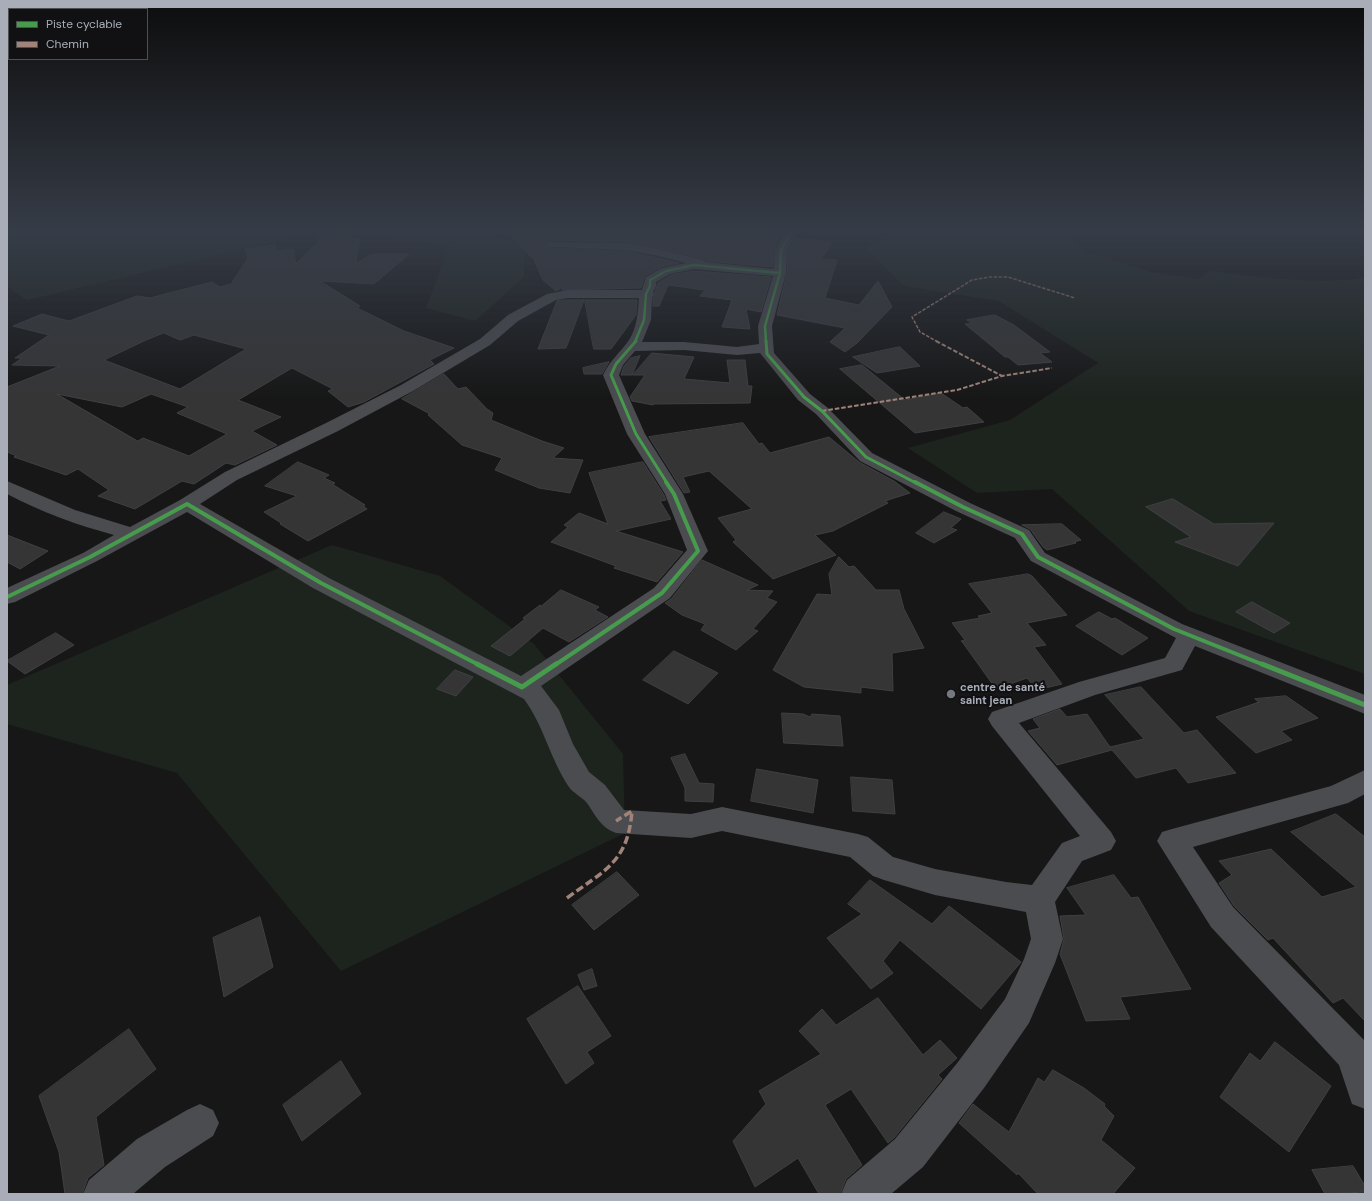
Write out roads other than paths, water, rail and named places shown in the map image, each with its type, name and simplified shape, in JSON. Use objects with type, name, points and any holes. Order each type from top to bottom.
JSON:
[{"type":"street","points":[[522,687],[662,592],[698,551],[674,494],[636,434],[611,375],[616,364],[636,341],[644,320],[646,294],[648,294],[649,288]]},
{"type":"street","points":[[776,288],[765,326],[767,354],[804,397],[822,411],[866,457],[1022,534],[1038,557],[1189,636],[1365,705]]},
{"type":"street","points":[[7,597],[90,557],[187,504],[231,476],[332,427],[407,388],[485,342],[513,318],[552,297],[568,294],[648,294]]},
{"type":"street","points":[[631,347],[684,346],[737,351],[766,348]]},
{"type":"street","points":[[7,487],[33,501],[96,525],[132,534]]},
{"type":"street","points":[[187,504],[321,584],[533,693],[546,710],[560,745],[579,780],[595,793],[616,821],[691,826],[722,819],[858,846],[884,867],[935,882],[1006,896],[1040,900]]},
{"type":"street","points":[[861,1194],[909,1153],[971,1075],[1017,1011],[1039,963],[1047,939],[1040,900],[1072,852],[1102,841],[1001,719],[1088,688],[1174,664],[1189,636]]},
{"type":"street","points":[[1365,781],[1338,795],[1172,840],[1222,917],[1354,1055],[1365,1091]]},
{"type":"street","points":[[103,1194],[151,1153],[200,1123]]},
{"type":"place","name":"centre de santé saint jean","points":[[951,694]]}]
